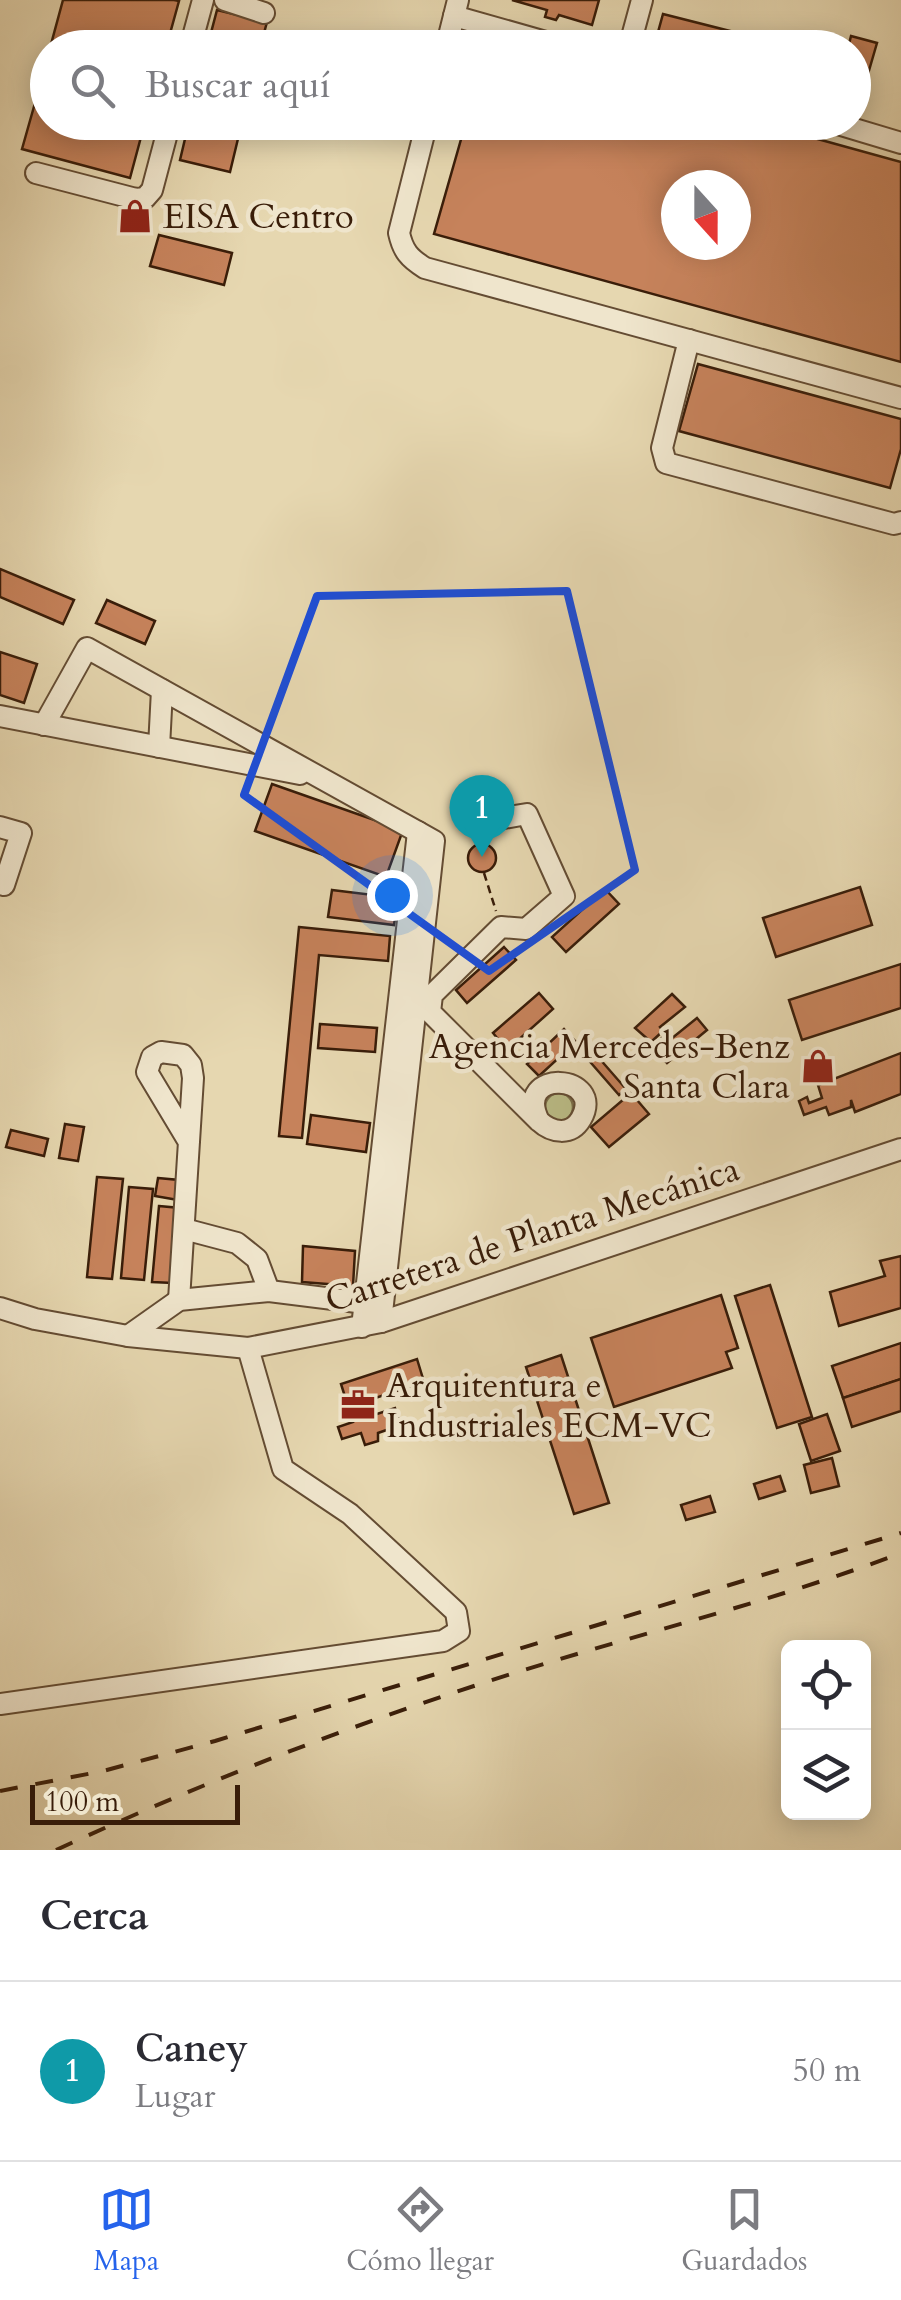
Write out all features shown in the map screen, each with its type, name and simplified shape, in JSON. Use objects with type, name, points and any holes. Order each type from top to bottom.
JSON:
[{"type":"street","points":[[195,30],[203,0]]},
{"type":"street","points":[[225,0],[264,13]]},
{"type":"street","points":[[634,30],[642,0]]},
{"type":"street","points":[[457,8],[518,30]]},
{"type":"street","points":[[871,133],[901,142]]},
{"type":"street","points":[[36,172],[136,199],[146,198],[152,190],[165,140]]},
{"type":"street","points":[[422,140],[399,233],[402,249],[424,268],[901,398]]},
{"type":"street","points":[[690,340],[662,448],[666,463],[894,524],[901,522]]},
{"type":"street","points":[[44,725],[87,648],[434,841],[371,1325]]},
{"type":"street","points":[[160,747],[162,690]]},
{"type":"street","points":[[0,716],[322,778]]},
{"type":"street","points":[[486,821],[527,814],[564,896],[526,929],[501,927],[432,995],[430,1012],[539,1122]]},
{"type":"street","points":[[0,828],[21,833],[1,889]]},
{"type":"street","points":[[371,1325],[364,1303],[418,832]]},
{"type":"street","points":[[179,1300],[189,1142]]},
{"type":"street","name":"Carretera de Planta Mecánica","points":[[0,1308],[128,1336],[248,1348],[371,1325],[901,1148]]},
{"type":"street","points":[[184,1229],[236,1243],[256,1259],[269,1291]]},
{"type":"street","points":[[128,1336],[179,1300],[269,1291],[364,1303]]},
{"type":"street","points":[[0,1704],[443,1641],[459,1631],[456,1612],[350,1514],[283,1469],[248,1348]]},
{"type":"path","points":[[484,872],[501,927]]},
{"type":"highlighted area","points":[[567,591],[635,870],[489,971],[244,795],[317,596]]},
{"type":"green space","points":[[559,1093],[569,1097],[573,1107],[569,1117],[559,1121],[549,1117],[545,1107],[549,1097]]},
{"type":"building","points":[[63,0],[179,1],[171,30],[55,30]]},
{"type":"building","points":[[512,0],[599,0],[592,25],[559,15],[556,20],[545,17],[547,10]]},
{"type":"building","points":[[217,10],[267,22],[265,30],[212,30]]},
{"type":"building","points":[[663,14],[726,30],[659,30]]},
{"type":"building","points":[[871,41],[877,43],[871,64]]},
{"type":"building","points":[[30,121],[30,140],[140,140],[130,178],[22,149]]},
{"type":"building","points":[[185,140],[238,140],[230,172],[180,160]]},
{"type":"building","points":[[461,140],[821,140],[901,162],[901,362],[434,234]]},
{"type":"building","points":[[159,235],[232,253],[224,285],[150,266]]},
{"type":"building","points":[[698,364],[901,419],[901,449],[890,488],[679,431]]},
{"type":"building","points":[[0,569],[74,600],[63,624],[0,597]]},
{"type":"building","points":[[107,600],[155,621],[145,644],[96,623]]},
{"type":"building","points":[[0,652],[37,664],[24,703],[0,695]]},
{"type":"building","points":[[272,784],[403,830],[386,877],[255,831]]},
{"type":"building","points":[[482,844],[492,848],[496,858],[492,868],[482,872],[472,868],[468,858],[472,848]]},
{"type":"building","points":[[860,887],[872,925],[776,957],[763,918]]},
{"type":"building","points":[[605,889],[619,904],[566,952],[552,937]]},
{"type":"building","points":[[332,890],[398,898],[394,925],[328,917]]},
{"type":"building","points":[[299,927],[390,936],[388,961],[319,955],[302,1138],[279,1136]]},
{"type":"building","points":[[504,947],[516,960],[467,1003],[456,990]]},
{"type":"building","points":[[901,964],[901,1008],[802,1040],[789,1000]]},
{"type":"building","points":[[539,993],[553,1009],[507,1050],[493,1033]]},
{"type":"building","points":[[672,994],[685,1007],[660,1027],[663,1031],[651,1042],[635,1028]]},
{"type":"building","points":[[697,1018],[707,1030],[667,1063],[652,1047],[665,1035],[671,1039]]},
{"type":"building","points":[[320,1024],[377,1028],[375,1052],[318,1048]]},
{"type":"building","points":[[564,1029],[576,1042],[539,1076],[527,1064]]},
{"type":"building","points":[[585,1042],[626,1089],[619,1095],[578,1048]]},
{"type":"building","points":[[901,1053],[901,1094],[855,1112],[851,1100],[851,1107],[829,1115],[826,1107],[804,1115],[799,1101],[807,1097],[809,1103],[822,1098],[818,1085]]},
{"type":"building","points":[[631,1093],[649,1114],[609,1147],[591,1127]]},
{"type":"building","points":[[311,1115],[370,1123],[366,1152],[307,1144]]},
{"type":"building","points":[[65,1124],[84,1127],[78,1161],[59,1158]]},
{"type":"building","points":[[11,1130],[48,1139],[44,1156],[6,1147]]},
{"type":"building","points":[[97,1177],[123,1179],[112,1279],[87,1277]]},
{"type":"building","points":[[158,1178],[179,1180],[178,1200],[155,1196]]},
{"type":"building","points":[[129,1187],[153,1189],[144,1280],[121,1278]]},
{"type":"building","points":[[159,1206],[180,1208],[173,1283],[152,1282]]},
{"type":"building","points":[[303,1246],[355,1251],[353,1286],[302,1282]]},
{"type":"building","points":[[901,1256],[901,1308],[839,1326],[830,1292],[885,1276],[880,1261]]},
{"type":"building","points":[[770,1285],[812,1417],[777,1428],[735,1296]]},
{"type":"building","points":[[721,1295],[738,1348],[726,1352],[732,1368],[614,1407],[591,1338]]},
{"type":"building","points":[[901,1343],[901,1379],[843,1398],[832,1366]]},
{"type":"building","points":[[561,1355],[609,1503],[574,1514],[526,1367]]},
{"type":"building","name":"Arquitentura e Industriales ECM-VC","points":[[417,1359],[424,1382],[366,1401],[371,1416],[395,1408],[401,1425],[378,1433],[378,1441],[365,1445],[361,1433],[342,1439],[338,1427],[353,1422],[341,1384]]},
{"type":"building","points":[[901,1379],[901,1411],[852,1427],[843,1398]]},
{"type":"building","points":[[827,1414],[840,1451],[811,1461],[799,1424]]},
{"type":"building","points":[[832,1458],[839,1486],[811,1493],[804,1465]]},
{"type":"building","points":[[780,1476],[785,1491],[759,1499],[754,1484]]},
{"type":"building","points":[[710,1496],[715,1512],[686,1520],[681,1505]]},
{"type":"railway","points":[[0,1791],[103,1771],[215,1741],[901,1533]]},
{"type":"railway","points":[[56,1850],[213,1782],[426,1702],[797,1589],[901,1553]]},
{"type":"place","name":"EISA Centro","points":[[135,216]]},
{"type":"place","name":"Caney","points":[[482,857]]},
{"type":"place","name":"Agencia Mercedes-Benz Santa Clara","points":[[818,1066]]},
{"type":"place","name":"Arquitentura e Industriales ECM-VC","points":[[358,1405]]}]
